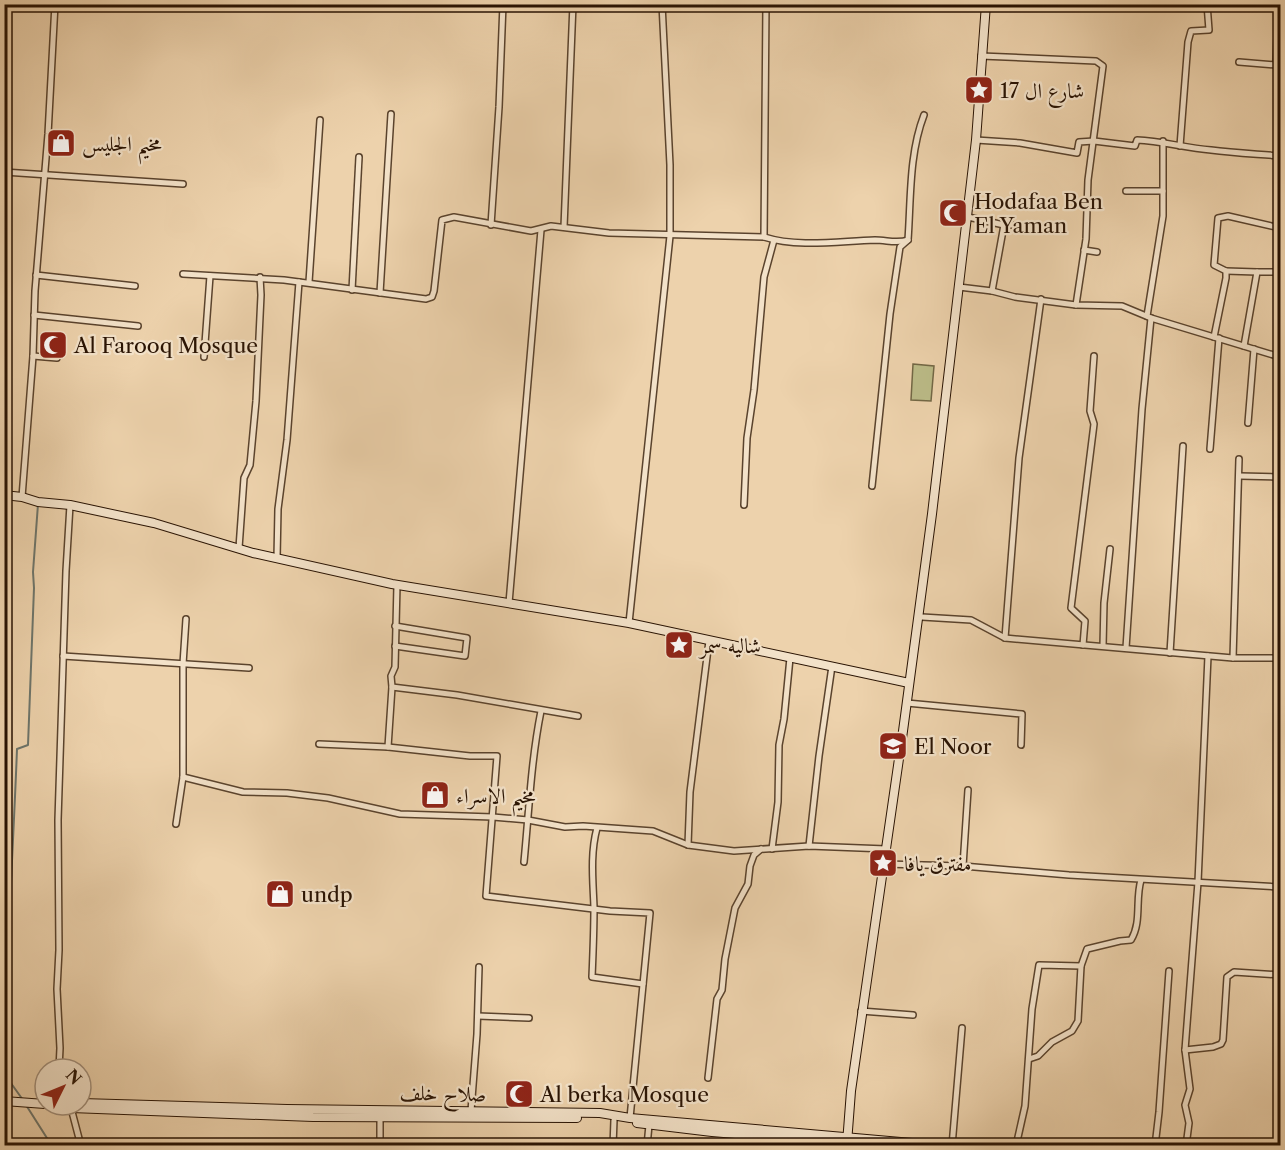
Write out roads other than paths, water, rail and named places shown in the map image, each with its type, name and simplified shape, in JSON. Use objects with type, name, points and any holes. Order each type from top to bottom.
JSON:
[{"type":"street","points":[[22,497],[55,4]]},
{"type":"street","points":[[491,225],[500,107],[503,4]]},
{"type":"street","points":[[564,228],[573,4]]},
{"type":"street","points":[[629,623],[670,236],[670,165],[662,4]]},
{"type":"street","points":[[764,237],[766,4]]},
{"type":"street","points":[[877,1146],[844,1142],[933,506],[968,217],[986,4]]},
{"type":"street","points":[[1180,146],[1188,42],[1191,31],[1209,30],[1207,4]]},
{"type":"street","points":[[1239,62],[1278,66],[1278,13]]},
{"type":"street","points":[[981,56],[1100,62],[1102,66],[1088,180],[1089,196],[1084,250],[1076,305]]},
{"type":"street","points":[[380,293],[391,114]]},
{"type":"street","points":[[872,486],[890,314],[900,247],[908,240],[913,181],[911,165],[918,130],[924,115]]},
{"type":"street","points":[[309,282],[320,120]]},
{"type":"street","points":[[976,140],[1020,143],[1077,153],[1079,142],[1094,141],[1135,146],[1137,140],[1163,141],[1211,151],[1281,156]]},
{"type":"street","points":[[1126,648],[1149,317],[1163,216],[1163,141]]},
{"type":"street","points":[[352,290],[359,157]]},
{"type":"street","points":[[4,172],[183,184]]},
{"type":"street","points":[[1126,191],[1163,191]]},
{"type":"street","points":[[1281,228],[1228,216],[1218,218],[1214,265],[1226,270],[1281,272]]},
{"type":"street","points":[[183,274],[309,282],[352,290],[432,297],[441,220],[454,217],[531,231],[551,226],[609,233],[764,237],[786,243],[880,240],[900,243],[908,240]]},
{"type":"street","points":[[968,217],[1004,225],[1017,225]]},
{"type":"street","points":[[992,291],[1004,225]]},
{"type":"street","points":[[509,603],[541,230]]},
{"type":"street","points":[[744,505],[747,438],[754,390],[764,277],[774,240]]},
{"type":"street","points":[[1084,250],[1097,252]]},
{"type":"street","points":[[1210,449],[1216,337],[1226,270]]},
{"type":"street","points":[[1244,346],[1257,272]]},
{"type":"street","points":[[36,275],[135,286]]},
{"type":"street","points":[[204,357],[210,276]]},
{"type":"street","points":[[239,548],[244,478],[250,465],[256,401],[260,278]]},
{"type":"street","points":[[277,558],[278,509],[287,440],[298,282]]},
{"type":"street","points":[[959,287],[1076,305],[1122,306],[1149,317],[1281,357]]},
{"type":"street","points":[[1005,638],[1019,458],[1041,299]]},
{"type":"street","points":[[34,315],[138,326]]},
{"type":"street","points":[[1248,423],[1254,349]]},
{"type":"street","points":[[33,356],[57,358]]},
{"type":"street","points":[[1083,645],[1085,621],[1071,608],[1094,424],[1090,411],[1094,356]]},
{"type":"street","points":[[1170,653],[1183,446]]},
{"type":"street","points":[[1233,658],[1239,459]]},
{"type":"street","points":[[922,617],[971,621],[1005,638],[1233,658],[1280,658],[1280,477],[1240,476]]},
{"type":"street","points":[[4,495],[38,502],[70,505],[154,523],[253,553],[397,585],[629,623],[709,642],[909,682]]},
{"type":"street","points":[[60,1057],[57,989],[58,820],[70,505]]},
{"type":"street","points":[[1103,646],[1104,603],[1110,549]]},
{"type":"street","points":[[388,747],[393,687],[391,676],[395,667],[397,585]]},
{"type":"street","points":[[176,824],[183,777],[183,664],[186,619]]},
{"type":"street","points":[[395,626],[467,638],[465,656],[395,646]]},
{"type":"street","points":[[688,845],[690,792],[709,642]]},
{"type":"street","points":[[63,656],[249,668]]},
{"type":"street","points":[[1186,1146],[1189,1123],[1185,1105],[1190,1089],[1185,1050],[1198,882],[1208,656]]},
{"type":"street","points":[[772,849],[778,802],[779,745],[784,720],[790,658]]},
{"type":"street","points":[[809,846],[832,666]]},
{"type":"street","points":[[393,687],[457,695],[578,716]]},
{"type":"street","points":[[907,703],[1022,714],[1021,745]]},
{"type":"street","points":[[524,862],[534,745],[541,711]]},
{"type":"street","points":[[319,744],[498,756],[486,896],[650,913],[630,1118]]},
{"type":"street","points":[[183,777],[243,792],[287,793],[328,798],[400,814],[493,817],[528,820],[565,828],[583,826],[653,831],[688,845],[734,851],[809,846],[886,849]]},
{"type":"street","points":[[963,866],[968,790]]},
{"type":"street","points":[[597,828],[593,844],[592,977],[643,984]]},
{"type":"street","points":[[708,1078],[717,999],[722,990],[735,908],[748,884],[754,855],[761,849]]},
{"type":"street","points":[[884,864],[963,866],[1141,880],[1281,887]]},
{"type":"street","points":[[1029,1059],[1038,1056],[1052,1042],[1072,1031],[1078,1021],[1080,966],[1087,949],[1120,940],[1131,940],[1137,930],[1138,888],[1141,880]]},
{"type":"street","points":[[1016,1146],[1025,1106],[1032,1009],[1039,965],[1080,966]]},
{"type":"street","points":[[471,1111],[479,967]]},
{"type":"street","points":[[1155,1146],[1169,971]]},
{"type":"street","points":[[1185,1050],[1221,1044],[1227,977],[1234,972],[1281,975]]},
{"type":"street","points":[[861,1011],[913,1016]]},
{"type":"street","points":[[477,1016],[530,1018]]},
{"type":"street","points":[[952,1146],[962,1028]]},
{"type":"street","points":[[4,1101],[33,1103]]},
{"type":"street","name":"صلاح خلف","points":[[93,1103],[308,1110],[600,1113],[844,1142]]},
{"type":"street","name":"صلاح خلف","points":[[93,1109],[258,1116],[580,1118],[614,1120],[787,1142],[946,1146]]},
{"type":"street","points":[[73,1117],[81,1146]]},
{"type":"street","points":[[380,1117],[380,1146]]},
{"type":"street","points":[[613,1146],[614,1120]]},
{"type":"street","points":[[647,1146],[649,1125]]},
{"type":"waterway","points":[[23,1100],[8,1079],[7,991],[17,749],[28,745],[33,572],[38,504]]},
{"type":"waterway","points":[[26,1105],[52,1146]]},
{"type":"place","name":"شارع ال 17","points":[[979,90]]},
{"type":"place","name":"مخيم الجليس","points":[[61,143]]},
{"type":"place","name":"Hodafaa Ben El Yaman","points":[[953,213]]},
{"type":"place","name":"Al Farooq Mosque","points":[[53,345]]},
{"type":"place","name":"شاليه سمر","points":[[679,645]]},
{"type":"place","name":"El Noor","points":[[893,746]]},
{"type":"place","name":"مخيم الاسراء","points":[[435,795]]},
{"type":"place","name":"مفترق يافا","points":[[883,863]]},
{"type":"place","name":"undp","points":[[280,894]]},
{"type":"place","name":"Al berka Mosque","points":[[519,1094]]}]
